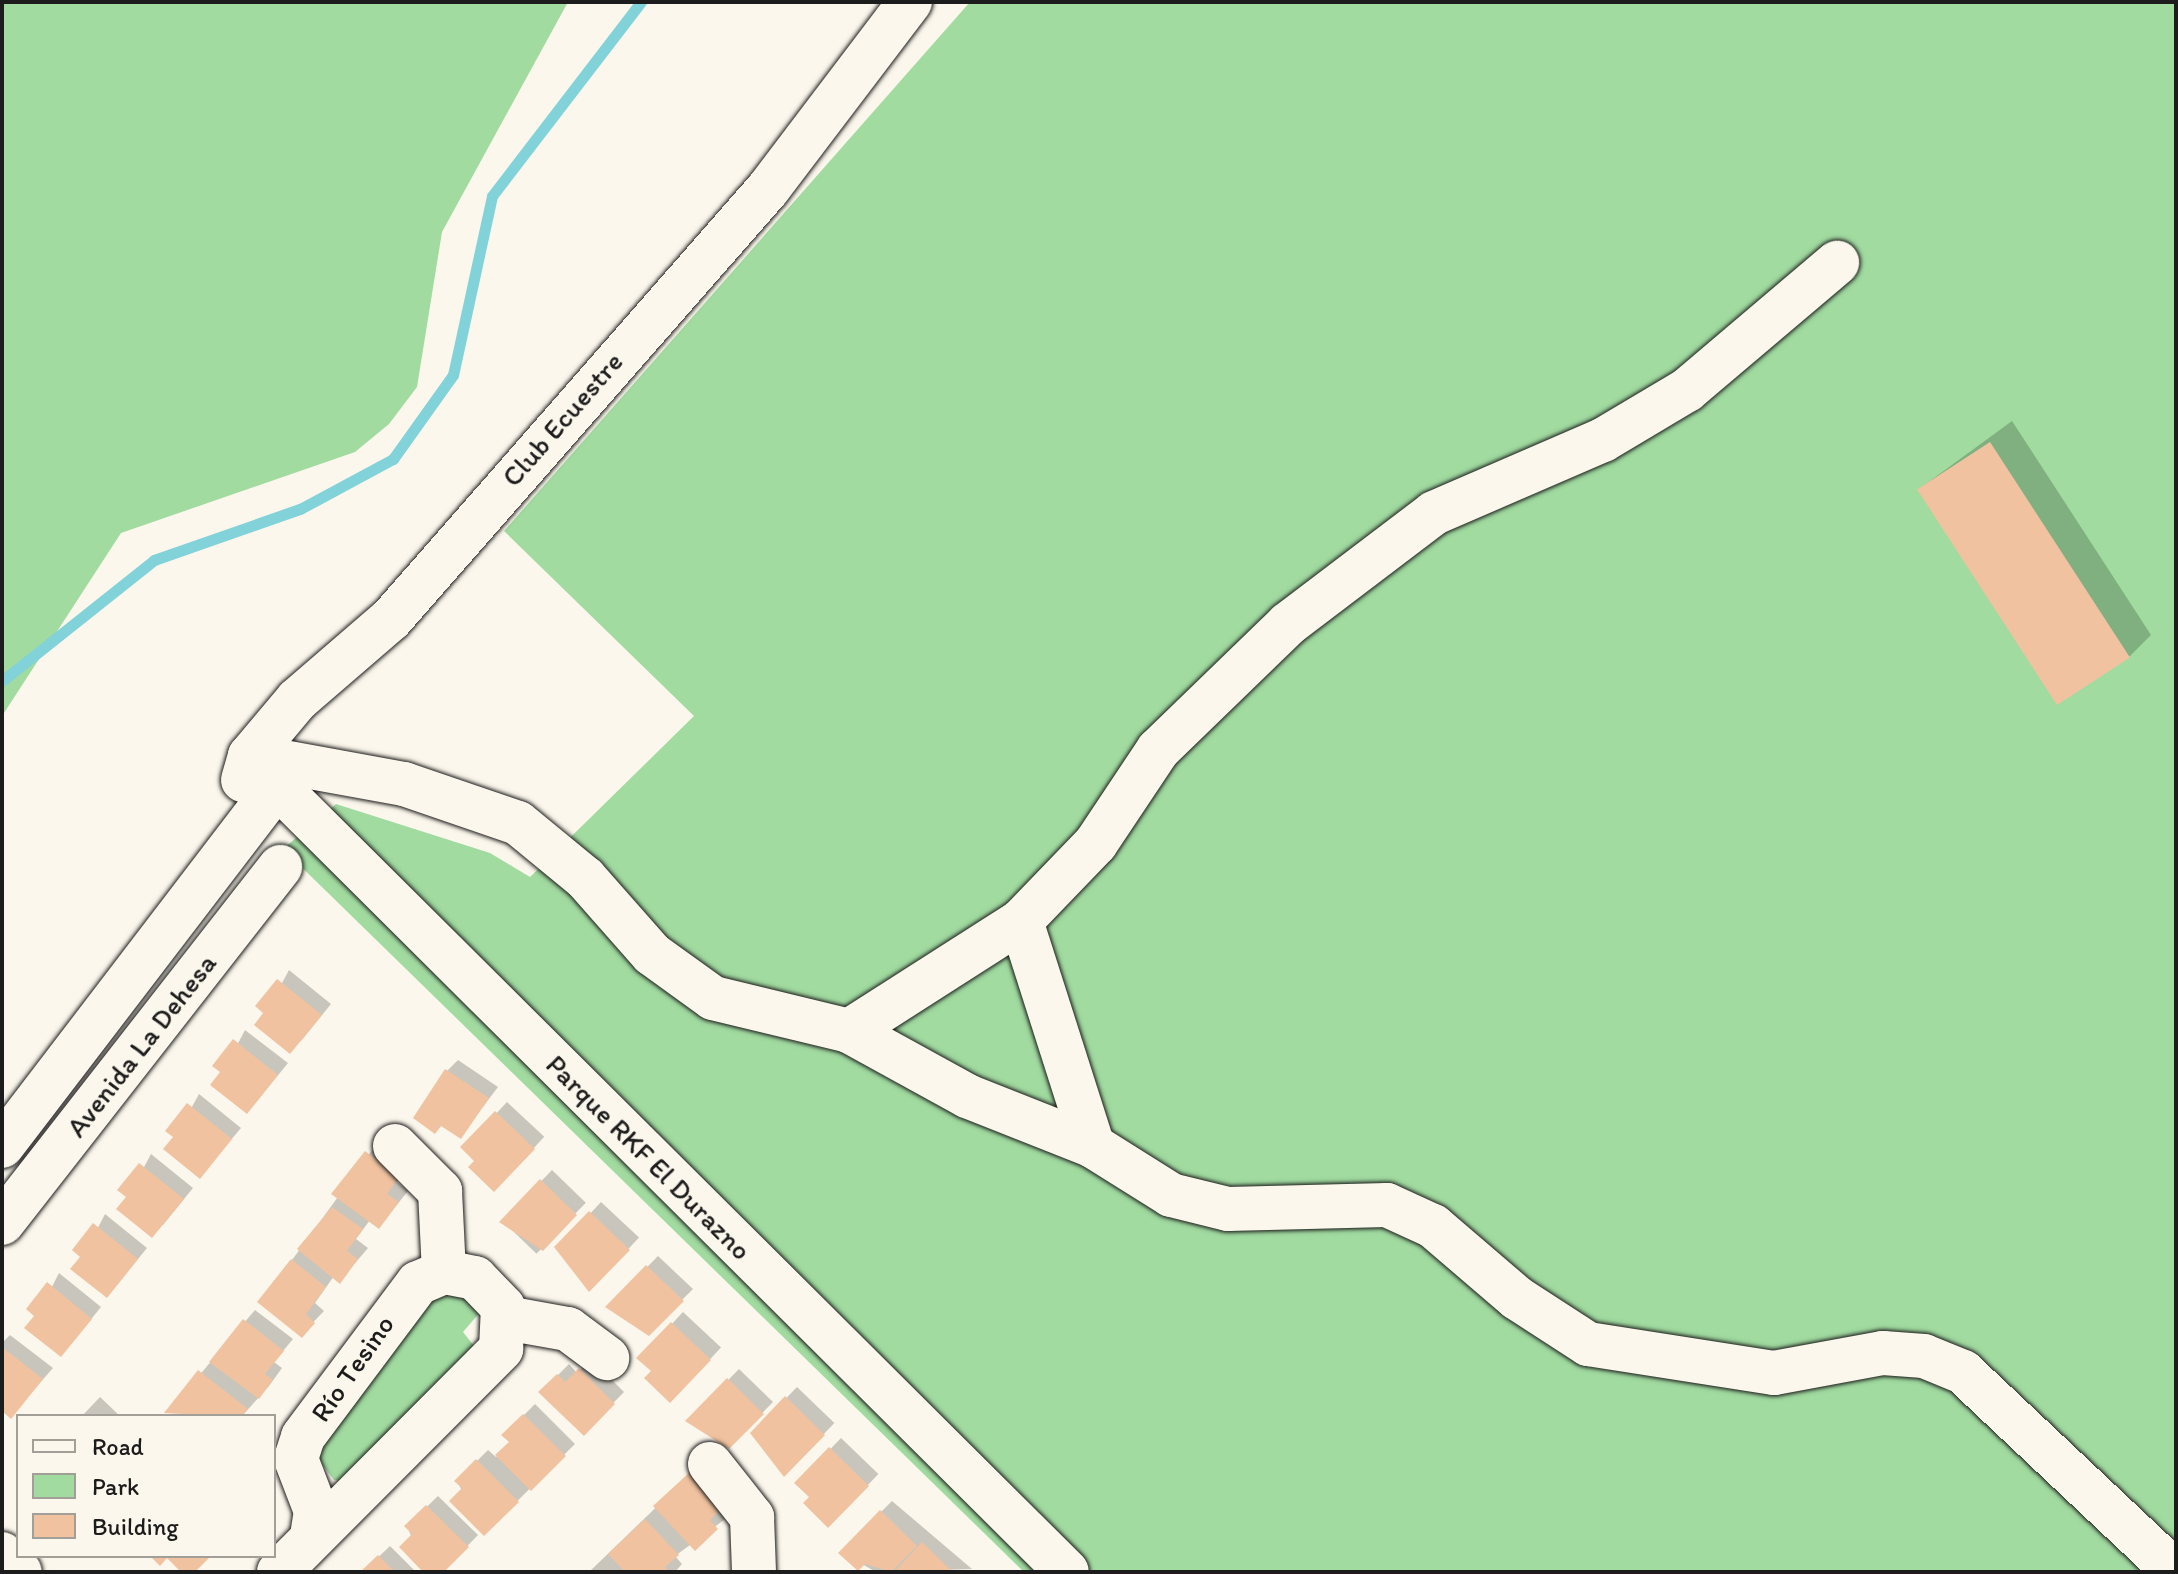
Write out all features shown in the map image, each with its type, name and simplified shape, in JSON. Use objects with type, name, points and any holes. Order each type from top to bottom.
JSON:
[{"type":"street","name":"Club Ecuestre","points":[[250,756],[297,700],[391,619],[768,189],[910,2]]},
{"type":"street","points":[[849,1031],[1021,921],[1096,843],[1158,750],[1288,624],[1434,513],[1603,440],[1687,390],[1837,263]]},
{"type":"street","points":[[240,838],[250,756],[404,784],[518,823],[585,878],[652,954],[713,998],[849,1031],[967,1096],[1093,1146],[1171,1195],[1228,1209],[1387,1205],[1433,1226],[1517,1298],[1588,1344],[1774,1373],[1883,1353],[1924,1356],[1963,1372],[2175,1572]]},
{"type":"street","name":"Parque RKF El Durazno","points":[[240,838],[277,786],[1067,1572]]},
{"type":"street","name":"Avenida La Dehesa","points":[[2,1146],[240,838]]},
{"type":"street","name":"Avenida La Dehesa","points":[[2,1223],[280,867]]},
{"type":"street","points":[[1021,921],[1093,1146]]},
{"type":"street","points":[[395,1146],[440,1191],[444,1272],[475,1278],[506,1318],[568,1329],[607,1358]]},
{"type":"street","name":"Río Tesino","points":[[312,1537],[316,1511],[296,1459],[303,1437],[396,1305],[418,1283],[444,1272]]},
{"type":"street","points":[[279,1572],[495,1357],[506,1318]]},
{"type":"street","points":[[710,1464],[752,1517],[754,1572]]},
{"type":"street","points":[[307,1484],[333,1494],[357,1491]]},
{"type":"street","points":[[2,1554],[20,1572]]},
{"type":"green space","points":[[2,2],[568,2],[442,232],[417,387],[389,424],[355,452],[121,533],[2,716]]},
{"type":"green space","points":[[970,2],[2176,2],[2176,1572],[1024,1572],[283,849],[336,804],[490,853],[530,877],[694,716],[504,531]]},
{"type":"green space","points":[[437,1286],[487,1304],[463,1332],[482,1356],[348,1482],[334,1480],[315,1455]]},
{"type":"building","points":[[1990,442],[2130,658],[2057,705],[1917,489]]},
{"type":"building","points":[[277,979],[322,1015],[290,1054],[254,1025],[263,1013],[255,1006]]},
{"type":"building","points":[[233,1039],[278,1075],[247,1114],[210,1085],[220,1072],[212,1066]]},
{"type":"building","points":[[445,1069],[489,1098],[461,1139],[441,1126],[435,1134],[413,1118]]},
{"type":"building","points":[[187,1103],[232,1139],[200,1179],[163,1149],[173,1137],[165,1131]]},
{"type":"building","points":[[495,1111],[535,1149],[494,1192],[468,1167],[474,1161],[460,1147]]},
{"type":"building","points":[[365,1151],[399,1177],[387,1194],[399,1202],[379,1229],[331,1194]]},
{"type":"building","points":[[139,1163],[184,1199],[152,1238],[116,1209],[126,1197],[117,1190]]},
{"type":"building","points":[[540,1179],[577,1215],[543,1251],[499,1222]]},
{"type":"building","points":[[332,1207],[363,1229],[347,1251],[358,1259],[340,1284],[297,1249]]},
{"type":"building","points":[[589,1211],[630,1250],[589,1292],[554,1247]]},
{"type":"building","points":[[93,1223],[138,1259],[107,1298],[70,1269],[80,1257],[72,1250]]},
{"type":"building","points":[[291,1259],[326,1287],[306,1314],[315,1323],[302,1338],[257,1302]]},
{"type":"building","points":[[646,1265],[684,1301],[649,1336],[605,1307]]},
{"type":"building","points":[[47,1282],[92,1319],[61,1357],[24,1328],[34,1316],[26,1309]]},
{"type":"building","points":[[243,1319],[284,1351],[265,1374],[273,1380],[259,1399],[209,1362]]},
{"type":"building","points":[[671,1322],[711,1360],[670,1403],[644,1378],[651,1371],[636,1358]]},
{"type":"building","points":[[2,1347],[43,1379],[11,1419],[2,1411]]},
{"type":"building","points":[[579,1368],[615,1404],[584,1436],[538,1392],[557,1374],[565,1382]]},
{"type":"building","points":[[198,1370],[248,1409],[244,1414],[164,1413]]},
{"type":"building","points":[[727,1378],[764,1414],[729,1449],[685,1421]]},
{"type":"building","points":[[785,1396],[825,1435],[784,1477],[750,1433]]},
{"type":"building","points":[[523,1414],[566,1456],[531,1491],[495,1455],[509,1442],[501,1435]]},
{"type":"building","points":[[829,1447],[869,1486],[828,1528],[803,1503],[809,1497],[794,1483]]},
{"type":"building","points":[[476,1459],[519,1502],[484,1536],[449,1501],[462,1488],[454,1481]]},
{"type":"building","points":[[690,1472],[724,1507],[710,1520],[718,1529],[695,1551],[653,1506]]},
{"type":"building","points":[[426,1505],[469,1547],[444,1572],[423,1572],[399,1547],[412,1534],[404,1526]]},
{"type":"building","points":[[880,1510],[917,1546],[891,1572],[865,1564],[858,1571],[838,1553]]},
{"type":"building","points":[[645,1519],[679,1555],[665,1567],[669,1572],[625,1572],[608,1554]]},
{"type":"building","points":[[922,1542],[953,1572],[894,1572]]},
{"type":"building","points":[[378,1555],[395,1572],[360,1572]]},
{"type":"building","points":[[152,1558],[167,1558],[160,1566]]},
{"type":"building","points":[[167,1558],[209,1558],[195,1572],[181,1572]]},
{"type":"waterway","points":[[2,681],[154,560],[300,509],[393,459],[453,375],[492,196],[641,2]]}]
